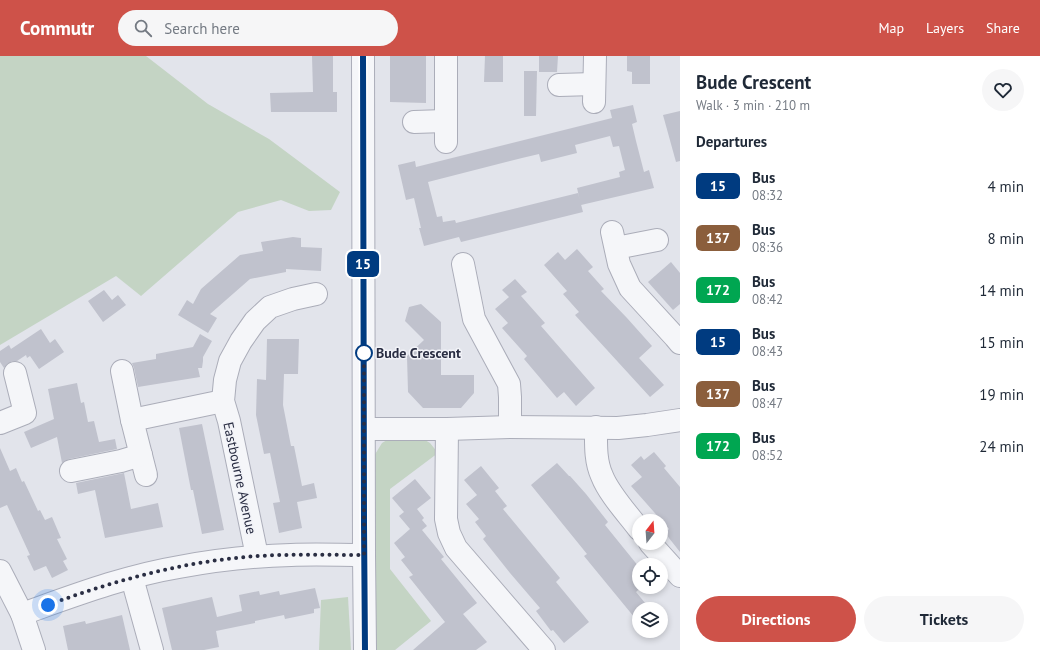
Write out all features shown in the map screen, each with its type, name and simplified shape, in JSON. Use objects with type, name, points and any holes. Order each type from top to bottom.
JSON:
[{"type":"street","points":[[363,56],[365,650]]},
{"type":"street","points":[[414,122],[446,132],[446,56]]},
{"type":"street","points":[[559,85],[594,93],[595,56]]},
{"type":"street","points":[[657,240],[614,240],[619,264],[630,288],[680,343]]},
{"type":"street","points":[[463,264],[474,319],[509,384],[510,427]]},
{"type":"street","name":"Eastbourne Avenue","points":[[257,556],[229,421],[223,401],[225,380],[230,361],[241,341],[256,320],[270,308],[294,299],[316,294]]},
{"type":"street","points":[[71,471],[121,461],[144,465],[132,420],[122,371]]},
{"type":"street","points":[[0,423],[26,413],[15,373]]},
{"type":"street","points":[[132,420],[223,401]]},
{"type":"street","points":[[364,429],[447,430],[510,427],[618,428],[680,420]]},
{"type":"street","points":[[596,428],[598,463],[602,476],[610,491],[632,520]]},
{"type":"street","points":[[447,430],[446,519],[449,533],[456,548],[538,648]]},
{"type":"street","points":[[656,550],[680,576]]},
{"type":"street","points":[[22,614],[74,595],[132,578],[178,567],[257,556],[364,555]]},
{"type":"street","points":[[0,573],[22,614],[34,650]]},
{"type":"street","points":[[132,578],[152,650]]},
{"type":"green space","points":[[0,56],[146,56],[208,104],[269,139],[340,192],[331,210],[309,211],[281,200],[238,212],[141,296],[116,276],[0,345]]},
{"type":"green space","points":[[387,440],[425,440],[430,443],[438,453],[390,489],[390,569],[431,621],[395,650],[373,650],[374,456],[382,443]]},
{"type":"green space","points":[[348,597],[351,650],[319,650],[321,600]]},
{"type":"building","points":[[312,56],[333,56],[333,92],[337,92],[337,112],[271,112],[270,93],[313,92]]},
{"type":"building","points":[[390,56],[426,56],[426,103],[390,102]]},
{"type":"building","points":[[485,56],[503,56],[503,82],[484,82]]},
{"type":"building","points":[[539,56],[558,56],[557,72],[539,72]]},
{"type":"building","points":[[627,56],[650,56],[650,84],[632,84],[632,72],[627,71]]},
{"type":"building","points":[[524,71],[537,71],[536,116],[524,116]]},
{"type":"building","points":[[633,105],[637,122],[632,124],[636,141],[644,172],[649,170],[654,188],[581,205],[583,212],[461,242],[459,237],[424,246],[419,228],[421,228],[414,198],[406,200],[398,165],[415,161],[416,167],[612,118],[610,110]],"holes":[[[610,136],[613,147],[619,146],[625,170],[619,172],[620,177],[577,188],[580,199],[578,193],[456,223],[455,220],[443,222],[442,216],[437,217],[428,182],[539,154],[541,162],[577,153],[575,145]]]},
{"type":"building","points":[[680,111],[680,161],[676,162],[663,115]]},
{"type":"building","points":[[293,237],[301,238],[301,247],[322,248],[321,271],[286,269],[286,272],[250,279],[210,314],[217,318],[208,333],[178,315],[187,300],[193,304],[201,289],[240,255],[263,251],[261,242]]},
{"type":"building","points":[[577,249],[593,267],[588,271],[604,289],[601,291],[652,346],[639,358],[664,385],[650,397],[575,315],[579,312],[563,294],[567,291],[544,265],[558,252],[565,260]]},
{"type":"building","points":[[671,262],[680,273],[680,304],[673,310],[648,282]]},
{"type":"building","points":[[515,279],[527,292],[521,296],[545,323],[541,326],[595,388],[576,406],[564,392],[557,398],[524,359],[527,356],[502,328],[508,323],[495,309],[509,297],[502,290]]},
{"type":"building","points":[[104,290],[112,300],[118,295],[126,305],[103,322],[88,301]]},
{"type":"building","points":[[421,304],[441,322],[441,375],[474,375],[474,393],[461,408],[423,408],[408,392],[407,356],[424,340],[405,321],[409,307]]},
{"type":"building","points":[[41,329],[50,343],[55,339],[64,352],[39,369],[30,356],[27,358],[26,355],[17,361],[12,361],[4,368],[0,362],[0,351],[9,345],[11,349]]},
{"type":"building","points":[[200,334],[212,341],[203,357],[202,368],[198,368],[200,377],[138,387],[132,363],[156,359],[156,354],[193,347]]},
{"type":"building","points":[[267,339],[299,339],[298,374],[284,374],[283,405],[291,446],[294,446],[302,486],[314,483],[317,498],[297,502],[302,528],[279,533],[273,503],[280,502],[270,453],[264,454],[256,415],[257,379],[266,380]]},
{"type":"building","points":[[77,383],[81,403],[84,402],[88,422],[94,421],[99,442],[115,439],[117,449],[69,459],[62,463],[57,437],[31,448],[24,432],[54,419],[48,389]]},
{"type":"building","points":[[202,424],[224,530],[202,534],[193,490],[191,490],[179,428]]},
{"type":"building","points":[[0,448],[10,471],[16,468],[22,482],[24,481],[38,511],[40,510],[45,520],[52,517],[61,538],[57,539],[67,559],[63,561],[68,570],[52,578],[46,566],[34,571],[27,556],[30,555],[7,505],[0,508]]},
{"type":"building","points":[[654,452],[666,466],[664,468],[680,487],[680,552],[668,537],[668,514],[656,514],[631,486],[642,477],[631,465],[641,456],[644,460]]},
{"type":"building","points":[[557,463],[586,494],[608,522],[605,525],[632,558],[632,594],[638,594],[644,602],[632,602],[632,614],[584,556],[587,554],[531,485]]},
{"type":"building","points":[[481,466],[499,488],[495,491],[507,506],[503,509],[560,578],[556,582],[589,622],[564,643],[553,630],[551,631],[536,611],[540,608],[483,539],[486,536],[475,522],[479,519],[466,504],[477,495],[464,480]]},
{"type":"building","points":[[124,473],[131,509],[158,503],[163,527],[105,538],[95,490],[78,494],[76,483]]},
{"type":"building","points":[[415,479],[431,498],[417,509],[424,518],[422,520],[427,526],[422,530],[444,557],[441,559],[477,603],[463,614],[487,642],[476,650],[413,650],[445,622],[409,577],[413,575],[401,560],[405,557],[394,543],[410,529],[399,516],[404,512],[392,498]]},
{"type":"building","points":[[315,588],[320,608],[314,609],[314,613],[285,619],[284,615],[216,631],[219,647],[204,650],[172,650],[162,608],[212,597],[217,617],[242,611],[239,595],[259,591],[260,595],[279,591],[280,595]]},
{"type":"building","points":[[122,615],[130,650],[68,650],[63,626],[85,621],[86,624]]},
{"type":"bus line","name":"15","points":[[363,56],[365,650]]},
{"type":"place","name":"Bude Crescent","points":[[364,353]]},
{"type":"route","points":[[48,605],[111,583],[178,567],[257,556],[364,555],[364,351],[364,353]]}]
